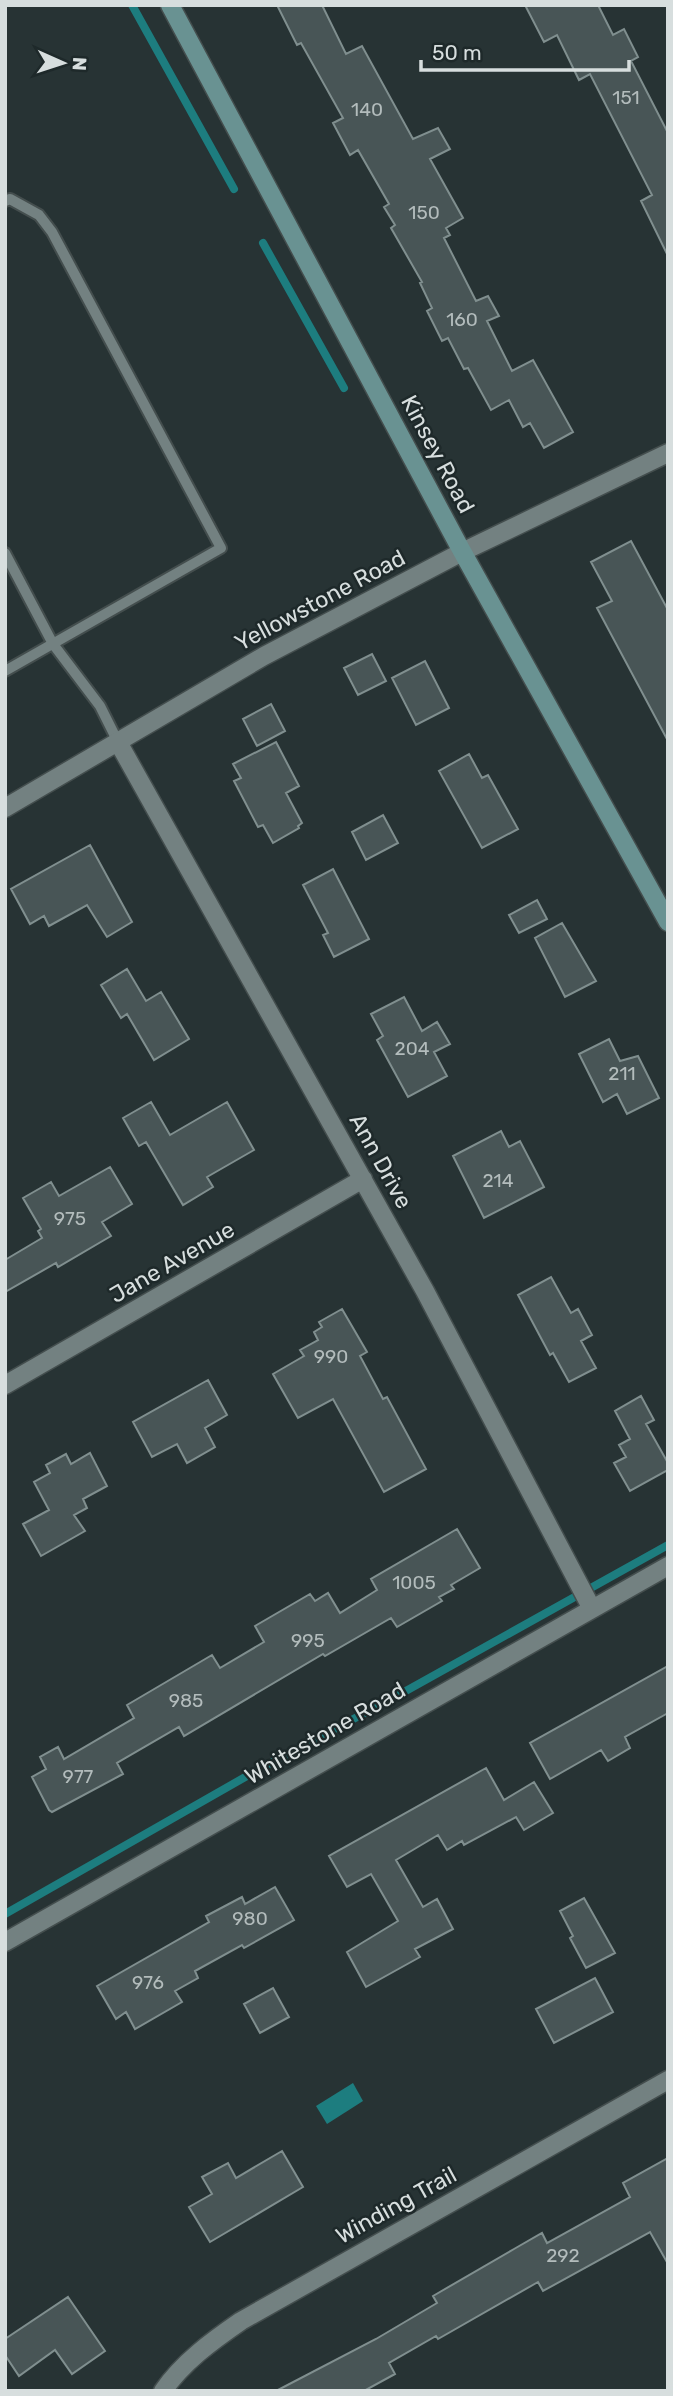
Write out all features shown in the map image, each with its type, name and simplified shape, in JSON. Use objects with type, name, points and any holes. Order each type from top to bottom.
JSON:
[{"type":"street","name":"Kinsey Road","points":[[170,5],[462,552],[668,922]]},
{"type":"street","name":"Yellowstone Road","points":[[5,808],[264,656],[462,552],[668,453]]},
{"type":"street","name":"Ann Drive","points":[[118,741],[363,1179],[490,1412],[592,1609]]},
{"type":"street","name":"Jane Avenue","points":[[5,1385],[363,1179]]},
{"type":"street","name":"Whitestone Road","points":[[5,1942],[668,1566]]},
{"type":"street","name":"Winding Trail","points":[[163,2391],[191,2359],[241,2321],[668,2080]]},
{"type":"lane","points":[[5,201],[10,199],[39,215],[52,232],[221,548],[5,671]]},
{"type":"lane","points":[[5,554],[53,644],[100,706],[118,741]]},
{"type":"water","points":[[353,2083],[363,2101],[327,2124],[316,2106]]},
{"type":"building","points":[[277,5],[322,5],[346,54],[362,46],[413,139],[438,128],[450,149],[430,159],[463,218],[446,228],[450,235],[444,238],[476,301],[488,296],[499,316],[487,321],[512,371],[533,360],[573,432],[544,448],[530,423],[523,427],[509,400],[491,410],[468,368],[464,369],[448,338],[442,341],[427,311],[432,308],[420,283],[422,282],[391,228],[395,225],[384,207],[389,204],[358,150],[350,155],[333,123],[343,118],[301,43],[297,45]]},
{"type":"building","points":[[525,5],[598,5],[613,35],[624,29],[638,57],[631,61],[668,133],[668,256],[641,201],[652,195],[590,74],[579,80],[557,35],[544,42]]},
{"type":"building","points":[[631,541],[668,610],[668,741],[597,608],[612,601],[591,562]]},
{"type":"building","points":[[372,654],[386,681],[358,695],[344,668]]},
{"type":"building","points":[[425,661],[449,708],[416,725],[392,678]]},
{"type":"building","points":[[271,704],[285,731],[257,746],[243,719]]},
{"type":"building","points":[[276,742],[299,786],[286,793],[302,823],[299,828],[273,843],[263,825],[258,827],[234,781],[241,778],[233,764]]},
{"type":"building","points":[[469,754],[482,778],[488,775],[518,829],[482,848],[439,771]]},
{"type":"building","points":[[383,815],[398,843],[366,860],[352,832]]},
{"type":"building","points":[[90,845],[132,922],[107,937],[87,905],[49,926],[44,916],[30,924],[11,889]]},
{"type":"building","points":[[333,869],[369,939],[334,957],[323,935],[328,933],[303,885]]},
{"type":"building","points":[[537,900],[547,919],[519,933],[509,915]]},
{"type":"building","points":[[562,923],[596,981],[565,997],[535,938]]},
{"type":"building","points":[[127,969],[146,1001],[161,992],[189,1039],[154,1060],[127,1014],[121,1018],[101,985]]},
{"type":"building","points":[[404,997],[422,1031],[437,1022],[450,1044],[434,1052],[447,1076],[408,1097],[377,1040],[383,1036],[371,1014]]},
{"type":"building","points":[[609,1039],[620,1061],[638,1056],[659,1098],[627,1114],[617,1094],[603,1102],[579,1054]]},
{"type":"building","points":[[151,1102],[170,1135],[227,1102],[254,1150],[207,1177],[213,1187],[183,1205],[146,1142],[139,1146],[123,1118]]},
{"type":"building","points":[[501,1131],[509,1147],[520,1141],[544,1187],[484,1218],[453,1156]]},
{"type":"building","points":[[110,1167],[132,1204],[102,1222],[111,1236],[58,1267],[56,1263],[5,1292],[5,1260],[42,1238],[38,1231],[41,1229],[23,1198],[51,1182],[59,1196]]},
{"type":"building","points":[[551,1277],[571,1313],[578,1309],[592,1335],[581,1341],[596,1368],[569,1382],[553,1353],[550,1355],[518,1295]]},
{"type":"building","points":[[342,1309],[367,1352],[360,1356],[383,1399],[387,1397],[426,1469],[384,1492],[333,1399],[298,1418],[273,1374],[304,1356],[300,1350],[318,1340],[314,1332],[322,1327],[319,1322]]},
{"type":"building","points":[[208,1380],[227,1415],[205,1428],[215,1447],[187,1463],[177,1444],[152,1457],[133,1422]]},
{"type":"building","points":[[641,1396],[654,1420],[646,1424],[668,1463],[668,1470],[630,1491],[614,1463],[626,1457],[619,1445],[630,1439],[615,1411]]},
{"type":"building","points":[[90,1453],[107,1486],[83,1499],[87,1508],[74,1515],[85,1531],[41,1556],[23,1524],[49,1510],[34,1482],[50,1473],[46,1465],[66,1454],[71,1464]]},
{"type":"building","points":[[457,1529],[480,1568],[451,1585],[454,1589],[439,1597],[442,1601],[397,1627],[391,1618],[325,1656],[323,1654],[184,1736],[179,1727],[117,1763],[123,1774],[52,1812],[49,1810],[32,1777],[46,1769],[40,1757],[58,1747],[64,1759],[134,1718],[127,1705],[212,1655],[220,1668],[264,1642],[255,1626],[310,1594],[315,1601],[328,1593],[340,1613],[377,1590],[371,1579]]},
{"type":"building","points":[[668,1666],[668,1713],[625,1737],[630,1748],[608,1761],[601,1750],[550,1779],[530,1743]]},
{"type":"building","points":[[486,1768],[504,1800],[534,1782],[553,1813],[524,1830],[516,1817],[464,1845],[462,1841],[447,1850],[438,1835],[396,1860],[423,1907],[437,1899],[453,1929],[415,1949],[420,1957],[366,1987],[347,1952],[398,1921],[371,1874],[347,1887],[329,1856]]},
{"type":"building","points":[[275,1887],[294,1920],[195,1971],[198,1978],[175,1991],[182,2002],[135,2029],[126,2012],[116,2019],[97,1986],[209,1922],[206,1916],[242,1897],[245,1904]]},
{"type":"building","points":[[584,1898],[615,1953],[586,1968],[570,1938],[573,1936],[560,1911]]},
{"type":"building","points":[[595,1978],[613,2012],[554,2043],[536,2009]]},
{"type":"building","points":[[273,1988],[289,2017],[260,2033],[244,2004]]},
{"type":"building","points":[[282,2151],[303,2187],[210,2242],[189,2207],[212,2194],[202,2177],[228,2163],[236,2178]]},
{"type":"building","points":[[668,2158],[668,2264],[650,2232],[543,2291],[538,2282],[438,2339],[436,2336],[389,2363],[395,2374],[364,2391],[276,2391],[376,2339],[437,2303],[433,2296],[542,2233],[547,2243],[630,2197],[623,2183]]},
{"type":"building","points":[[68,2297],[105,2351],[72,2374],[55,2350],[19,2376],[5,2355],[5,2339]]},
{"type":"waterway","points":[[132,5],[234,189]]},
{"type":"waterway","points":[[263,243],[344,388]]},
{"type":"waterway","points":[[5,1914],[254,1772],[668,1545]]}]
